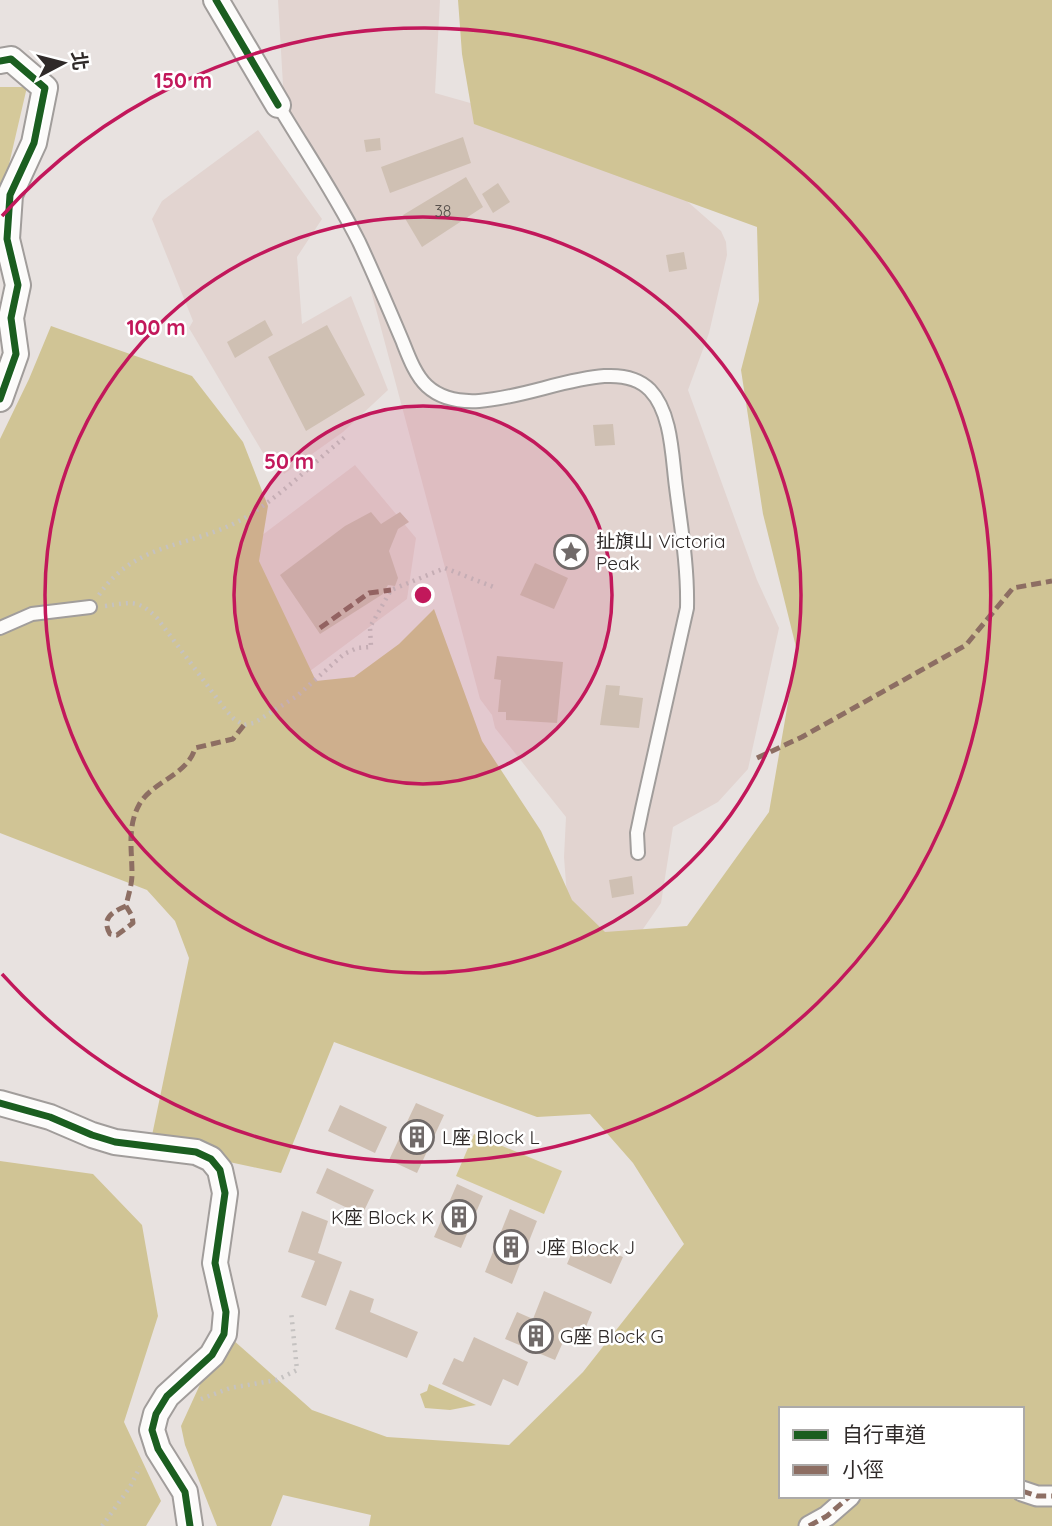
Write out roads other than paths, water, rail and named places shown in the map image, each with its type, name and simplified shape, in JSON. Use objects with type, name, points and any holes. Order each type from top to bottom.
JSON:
[{"type":"street","points":[[216,0],[278,105]]},
{"type":"street","points":[[0,61],[11,59],[45,88],[34,143],[10,195],[7,239],[18,285],[11,318],[16,354],[0,399]]},
{"type":"street","points":[[0,1103],[50,1117],[115,1142],[196,1152],[211,1159],[220,1170],[225,1193],[215,1263],[226,1312],[224,1334],[212,1355],[167,1396],[156,1414],[152,1430],[158,1449],[185,1492],[190,1526]]},
{"type":"street","points":[[1024,1492],[1037,1496],[1052,1496]]},
{"type":"street","points":[[809,1526],[827,1516],[848,1498]]},
{"type":"lane","points":[[278,105],[358,240],[413,365],[425,385],[439,395],[460,401],[488,401],[589,379],[636,379],[652,391],[663,411],[669,436],[688,579],[687,608],[637,833],[638,853]]},
{"type":"lane","points":[[0,628],[32,614],[90,607]]},
{"type":"place","name":"扯旗山 Victoria Peak","points":[[571,552]]},
{"type":"place","name":"L座 Block L","points":[[417,1137]]},
{"type":"place","name":"K座 Block K","points":[[459,1217]]},
{"type":"place","name":"J座 Block J","points":[[511,1247]]},
{"type":"place","name":"G座 Block G","points":[[536,1336]]}]
